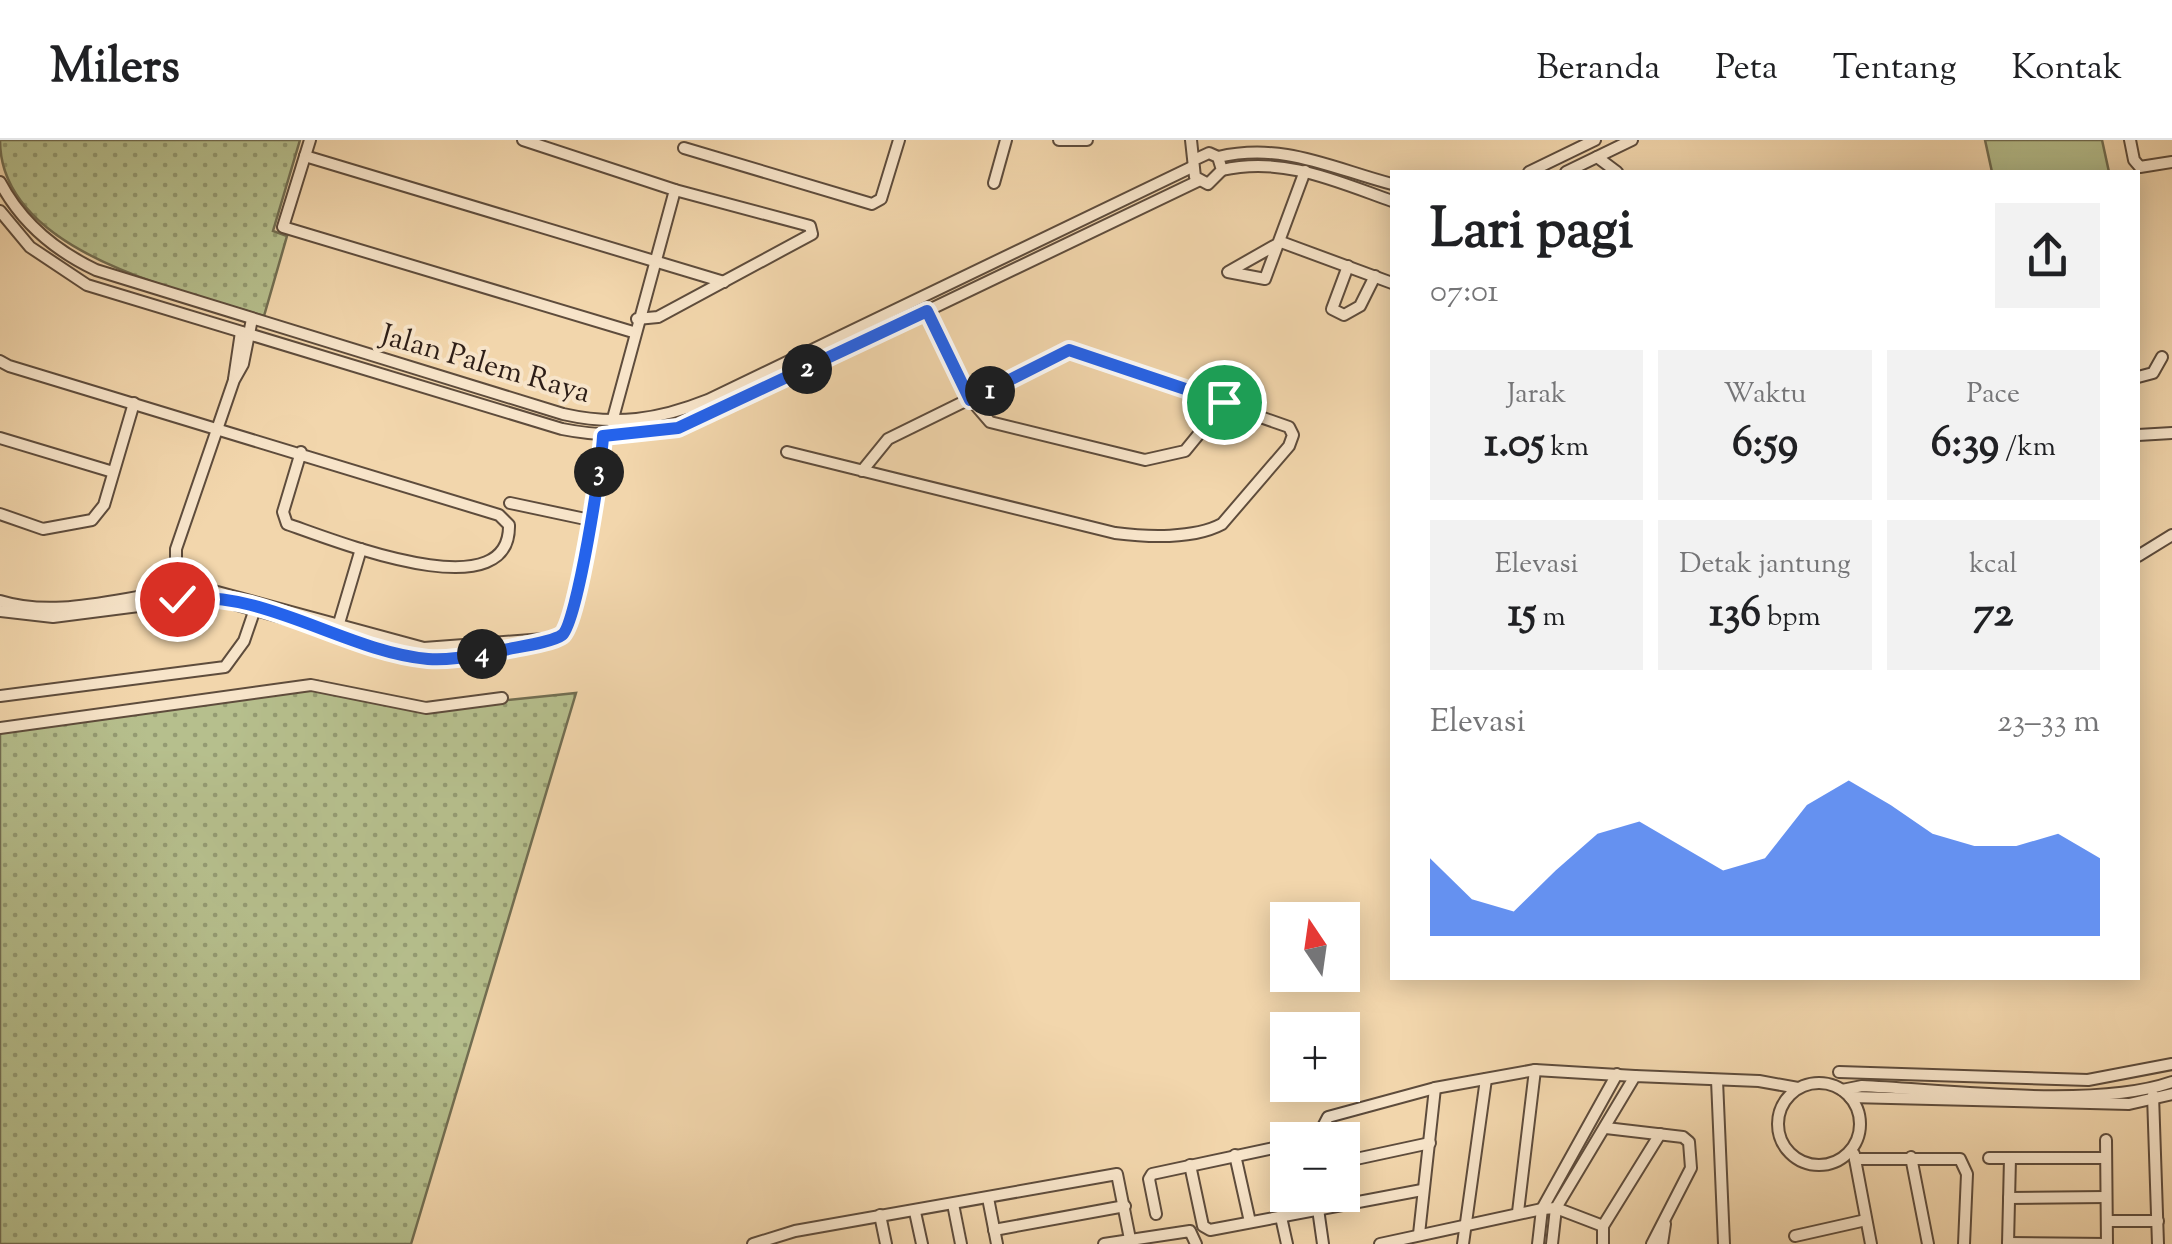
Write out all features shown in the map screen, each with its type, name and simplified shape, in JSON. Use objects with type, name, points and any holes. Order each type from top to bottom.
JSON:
[{"type":"street","points":[[310,140],[283,227],[633,332]]},
{"type":"street","points":[[523,140],[812,230],[812,234],[658,318],[636,319]]},
{"type":"street","points":[[684,148],[872,204],[881,199],[900,140]]},
{"type":"street","points":[[994,182],[1006,140]]},
{"type":"street","points":[[1059,140],[1087,140]]},
{"type":"street","points":[[1191,140],[1198,181]]},
{"type":"street","points":[[1197,160],[1201,140]]},
{"type":"street","points":[[1533,170],[1595,140]]},
{"type":"street","points":[[1570,170],[1632,140]]},
{"type":"street","points":[[2130,140],[2140,167],[2172,162]]},
{"type":"street","points":[[1197,160],[1290,152],[1390,183]]},
{"type":"street","points":[[305,156],[724,282]]},
{"type":"street","points":[[1597,157],[1614,170]]},
{"type":"street","points":[[1218,158],[1222,170],[1257,165],[1305,171],[1390,200]]},
{"type":"street","name":"Jalan Palem Raya","points":[[0,182],[20,213],[72,259],[252,319],[563,414],[612,422],[654,419],[708,400],[1197,160]]},
{"type":"street","name":"Jalan Palem Raya","points":[[0,211],[30,247],[87,285],[562,429],[603,436],[678,428],[1198,181],[1213,182],[1222,170]]},
{"type":"street","points":[[1305,171],[1281,242],[1265,278],[1228,272],[1228,267],[1281,242],[1390,281]]},
{"type":"street","points":[[612,422],[636,319],[675,190]]},
{"type":"street","points":[[1348,266],[1332,309],[1344,315],[1360,306],[1375,276]]},
{"type":"street","points":[[927,311],[970,400],[990,422],[1145,460],[1185,451],[1224,402]]},
{"type":"street","points":[[176,595],[176,550],[219,429],[252,319]]},
{"type":"street","points":[[271,342],[268,332],[275,326]]},
{"type":"street","points":[[787,452],[862,471],[1114,534],[1208,531],[1232,516],[1293,436],[1289,426],[1069,350],[888,439],[862,471]]},
{"type":"street","points":[[2140,376],[2153,373],[2162,357]]},
{"type":"street","points":[[0,362],[301,452],[499,515],[509,526],[500,555],[462,567],[435,568],[361,549],[284,521],[301,452]]},
{"type":"street","points":[[0,514],[43,529],[92,520],[104,505],[134,403]]},
{"type":"street","points":[[2140,435],[2170,435]]},
{"type":"street","points":[[0,610],[53,617],[210,590],[337,629],[433,649],[525,637],[557,638],[567,630],[603,436]]},
{"type":"street","points":[[0,438],[114,472]]},
{"type":"street","points":[[510,503],[590,520]]},
{"type":"street","points":[[2140,555],[2172,535]]},
{"type":"street","points":[[337,629],[361,549]]},
{"type":"street","points":[[0,600],[52,609],[176,595]]},
{"type":"street","points":[[4,694],[224,667],[244,640],[257,605]]},
{"type":"street","points":[[0,728],[311,685],[426,708],[502,698]]},
{"type":"street","points":[[1838,1072],[2088,1080],[2172,1064]]},
{"type":"street","points":[[1518,1212],[1535,1070]]},
{"type":"street","points":[[1325,1122],[1328,1116],[1435,1088],[1535,1070],[1798,1088],[1824,1083],[1846,1093],[1860,1124],[1854,1154],[1871,1244]]},
{"type":"street","points":[[1538,1244],[1542,1209],[1617,1074]]},
{"type":"street","points":[[1552,1244],[1556,1208],[1635,1076]]},
{"type":"street","points":[[1463,1244],[1486,1079]]},
{"type":"street","points":[[1718,1080],[1724,1244]]},
{"type":"street","points":[[2153,1095],[2172,1082]]},
{"type":"street","points":[[1776,1085],[1781,1108],[1778,1134],[1792,1156],[1817,1165],[1854,1154],[1958,1159],[1963,1163],[1964,1244]]},
{"type":"street","points":[[1846,1093],[1862,1086],[2028,1099],[2172,1094]]},
{"type":"street","points":[[1419,1234],[1435,1088]]},
{"type":"street","points":[[1781,1108],[1798,1088]]},
{"type":"street","points":[[2153,1095],[2158,1244]]},
{"type":"street","points":[[1606,1128],[1686,1138],[1692,1157],[1665,1224],[1652,1244]]},
{"type":"street","points":[[1603,1244],[1603,1226],[1660,1134]]},
{"type":"street","points":[[2010,1158],[2008,1244],[2107,1244],[2106,1140]]},
{"type":"street","points":[[1360,1158],[1430,1143]]},
{"type":"street","points":[[1156,1214],[1150,1176],[1270,1148]]},
{"type":"street","points":[[1235,1154],[1250,1222]]},
{"type":"street","points":[[1911,1156],[1928,1244]]},
{"type":"street","points":[[1989,1158],[2106,1158]]},
{"type":"street","points":[[1190,1165],[1205,1228],[1312,1212]]},
{"type":"street","points":[[753,1244],[880,1215],[1118,1174],[1131,1242]]},
{"type":"street","points":[[1360,1203],[1422,1190]]},
{"type":"street","points":[[2009,1198],[2106,1197]]},
{"type":"street","points":[[988,1198],[997,1244]]},
{"type":"street","points":[[953,1204],[962,1244]]},
{"type":"street","points":[[994,1230],[1125,1206]]},
{"type":"street","points":[[1380,1244],[1542,1209],[1556,1208],[1603,1226]]},
{"type":"street","points":[[915,1212],[922,1244]]},
{"type":"street","points":[[1318,1212],[1323,1244]]},
{"type":"street","points":[[880,1215],[886,1244]]},
{"type":"street","points":[[1281,1217],[1287,1244]]},
{"type":"street","points":[[1795,1236],[1866,1220]]},
{"type":"street","points":[[2107,1220],[2158,1220]]},
{"type":"street","points":[[1662,1244],[1665,1224]]},
{"type":"street","points":[[1104,1244],[1190,1231],[1196,1244]]},
{"type":"green space","points":[[0,140],[300,140],[273,231],[287,236],[264,316],[144,279],[101,261],[62,238],[30,212],[8,179]]},
{"type":"green space","points":[[1985,140],[2102,140],[2109,170],[1992,170]]},
{"type":"green space","points":[[318,681],[428,708],[576,693],[411,1244],[0,1244],[0,727]]},
{"type":"route","points":[[177,599],[209,598],[242,605],[427,658],[472,656],[557,638],[566,633],[571,622],[590,520],[598,500],[603,436],[678,428],[927,311],[970,400],[1069,350],[1224,402]]}]
